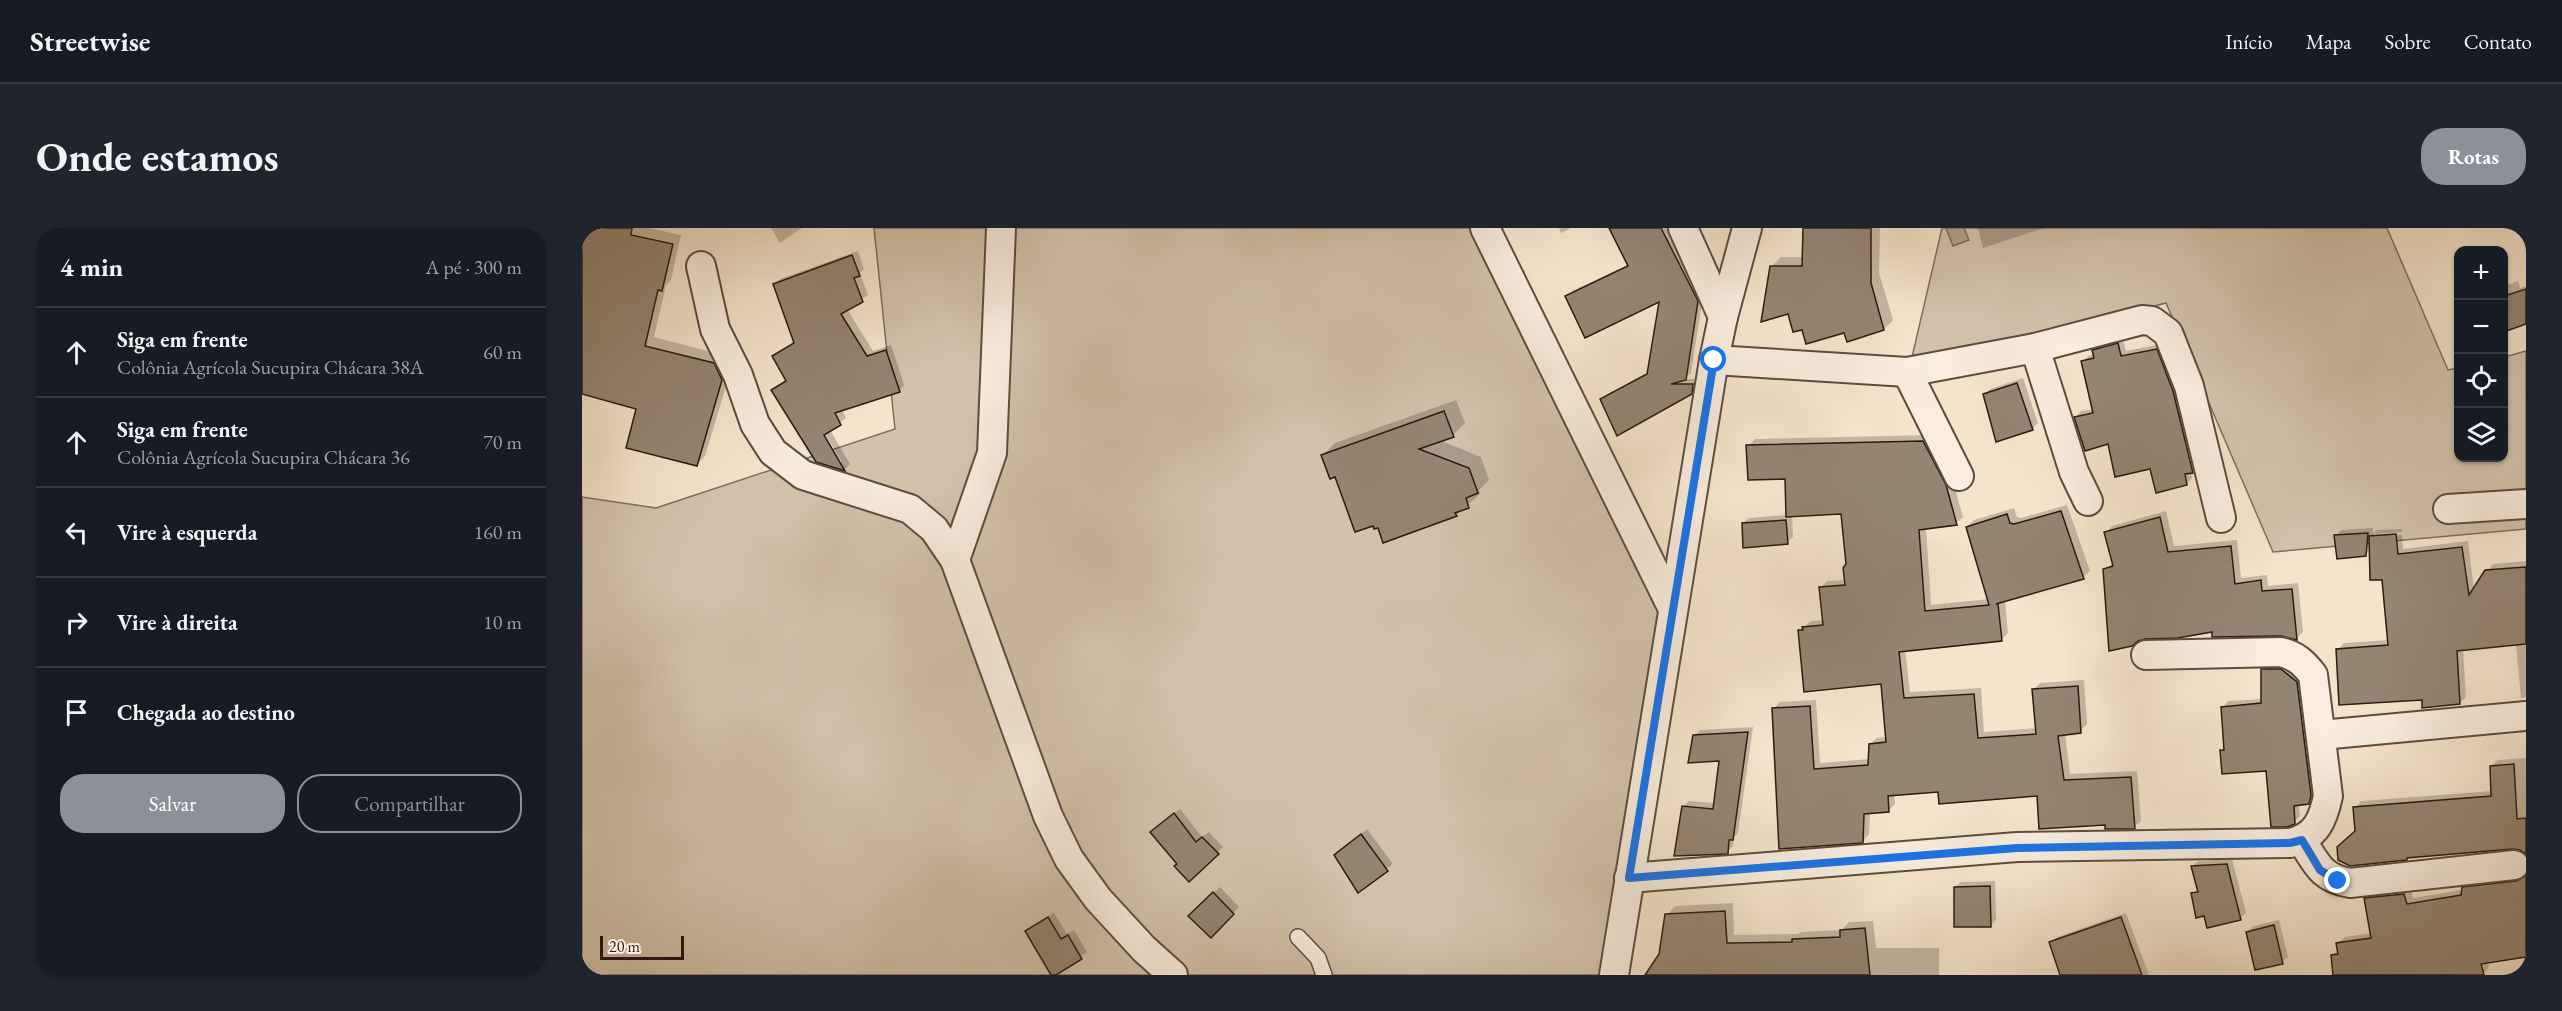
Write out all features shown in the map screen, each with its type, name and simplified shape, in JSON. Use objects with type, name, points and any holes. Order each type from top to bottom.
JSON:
[{"type":"street","points":[[955,560],[992,453],[1001,228]]},
{"type":"street","points":[[1485,228],[1672,607]]},
{"type":"street","points":[[1683,228],[1723,317]]},
{"type":"street","points":[[1614,975],[1672,607],[1714,360],[1747,228]]},
{"type":"street","points":[[701,266],[715,329],[738,375],[755,424],[773,452],[803,475],[910,510],[934,529],[955,560],[1048,816],[1069,859],[1098,899],[1144,949],[1173,975]]},
{"type":"street","points":[[1714,360],[1907,372],[2035,348],[2142,320],[2161,326],[2168,333],[2189,386],[2221,518]]},
{"type":"street","points":[[2035,348],[2074,472],[2088,501]]},
{"type":"street","points":[[1907,372],[1959,477]]},
{"type":"street","points":[[2448,509],[2526,504]]},
{"type":"street","points":[[1629,878],[2017,848],[2290,843],[2302,840],[2318,828],[2328,796],[2313,675],[2295,656],[2281,652],[2146,655]]},
{"type":"street","points":[[2321,735],[2526,716]]},
{"type":"street","points":[[2302,840],[2320,870],[2338,881],[2350,883],[2514,866]]},
{"type":"lane","points":[[1298,937],[1318,958],[1324,975]]},
{"type":"shaded area","points":[[874,228],[1482,228],[1666,597],[1607,975],[582,975],[582,497],[656,508],[895,429]]},
{"type":"shaded area","points":[[1942,228],[2387,228],[2448,370],[2454,369],[2454,462],[2508,462],[2508,356],[2526,351],[2526,529],[2273,552],[2166,303],[1909,370]]},
{"type":"shaded area","points":[[1946,228],[1964,228],[1969,240],[1953,246]]},
{"type":"building","points":[[582,228],[632,228],[631,235],[673,244],[662,291],[658,290],[645,346],[714,363],[722,380],[697,466],[626,448],[636,409],[582,394]]},
{"type":"building","points":[[1609,228],[1661,228],[1698,301],[1686,380],[1671,384],[1693,384],[1692,394],[1617,436],[1600,399],[1647,374],[1659,302],[1585,338],[1565,296],[1628,266]]},
{"type":"building","points":[[1803,228],[1871,228],[1871,283],[1884,330],[1847,342],[1844,333],[1806,344],[1802,330],[1793,332],[1788,314],[1761,322],[1770,266],[1802,266]]},
{"type":"building","points":[[852,255],[860,276],[854,278],[863,302],[841,314],[867,356],[886,350],[900,392],[835,413],[841,425],[824,435],[845,471],[816,462],[771,390],[786,381],[772,356],[794,343],[773,284]]},
{"type":"building","points":[[2526,289],[2526,324],[2508,331],[2508,300],[2508,295]]},
{"type":"building","points":[[2118,343],[2121,356],[2157,349],[2173,391],[2193,473],[2185,474],[2187,485],[2156,493],[2150,469],[2115,477],[2108,444],[2085,451],[2074,417],[2093,413],[2081,361],[2094,358],[2092,350]]},
{"type":"building","points":[[2017,383],[2033,430],[1996,442],[1983,394]]},
{"type":"building","points":[[1444,411],[1454,437],[1419,449],[1469,468],[1478,493],[1466,498],[1469,508],[1455,513],[1457,516],[1383,543],[1378,528],[1374,529],[1373,526],[1355,532],[1335,477],[1330,479],[1321,455]]},
{"type":"building","points":[[1923,441],[1946,485],[1957,525],[1919,530],[1925,611],[1989,605],[1966,527],[2007,514],[2010,523],[2014,524],[2061,511],[2084,579],[1996,604],[1998,604],[2002,641],[1899,652],[1904,698],[1974,694],[1978,738],[2036,734],[2032,689],[2078,686],[2081,733],[2058,736],[2064,780],[2131,777],[2135,829],[2105,829],[2105,825],[2039,829],[2037,796],[1939,804],[1938,792],[1888,796],[1889,812],[1864,814],[1863,843],[1779,849],[1772,708],[1810,706],[1814,769],[1868,765],[1869,744],[1886,742],[1881,684],[1804,692],[1798,630],[1803,630],[1802,627],[1823,625],[1819,587],[1845,585],[1843,568],[1846,564],[1841,514],[1786,517],[1785,479],[1748,480],[1746,445]]},
{"type":"building","points":[[2160,517],[2168,552],[2231,546],[2235,584],[2261,580],[2262,591],[2292,589],[2297,640],[2281,636],[2212,637],[2212,632],[2178,638],[2145,639],[2132,646],[2109,651],[2103,569],[2113,566],[2104,532]]},
{"type":"building","points":[[1786,520],[1788,544],[1743,548],[1742,523]]},
{"type":"building","points":[[2368,533],[2366,556],[2337,559],[2334,535]]},
{"type":"building","points":[[2396,534],[2398,554],[2462,547],[2469,595],[2485,570],[2526,567],[2526,644],[2457,651],[2460,704],[2422,708],[2422,700],[2339,705],[2336,649],[2388,645],[2382,580],[2370,580],[2369,536]]},
{"type":"building","points":[[2261,669],[2281,669],[2297,682],[2311,795],[2309,804],[2294,806],[2295,824],[2287,827],[2271,827],[2266,771],[2222,774],[2220,750],[2224,750],[2221,707],[2261,703]]},
{"type":"building","points":[[1748,732],[1733,840],[1729,840],[1728,854],[1674,856],[1682,806],[1713,809],[1719,761],[1688,763],[1693,735]]},
{"type":"building","points":[[2514,764],[2517,819],[2526,818],[2526,854],[2512,849],[2407,858],[2407,860],[2350,866],[2338,860],[2337,847],[2355,831],[2353,807],[2491,796],[2490,766]]},
{"type":"building","points":[[1174,813],[1196,842],[1202,837],[1219,854],[1189,882],[1174,866],[1177,864],[1150,832]]},
{"type":"building","points":[[1361,834],[1388,871],[1358,893],[1334,855]]},
{"type":"building","points":[[2227,864],[2241,920],[2207,928],[2204,916],[2196,918],[2191,893],[2198,892],[2191,866]]},
{"type":"building","points":[[2526,876],[2526,957],[2481,964],[2484,975],[2333,975],[2331,955],[2338,954],[2336,943],[2371,938],[2364,898],[2404,894],[2407,904],[2461,895],[2462,887],[2516,881]]},
{"type":"building","points":[[1990,886],[1991,927],[1954,927],[1954,887]]},
{"type":"building","points":[[1213,892],[1234,914],[1211,938],[1188,916]]},
{"type":"building","points":[[1725,911],[1727,943],[1792,942],[1792,939],[1840,937],[1840,930],[1865,928],[1870,975],[1645,975],[1659,954],[1665,914]]},
{"type":"building","points":[[1048,917],[1061,939],[1068,935],[1082,959],[1056,975],[1051,975],[1025,931]]},
{"type":"building","points":[[2121,917],[2142,975],[2060,975],[2049,942]]},
{"type":"building","points":[[2274,925],[2283,964],[2255,970],[2246,932]]},
{"type":"route","points":[[1714,360],[1629,878],[2017,848],[2078,845],[2290,843],[2302,840],[2320,870],[2338,881]]}]
